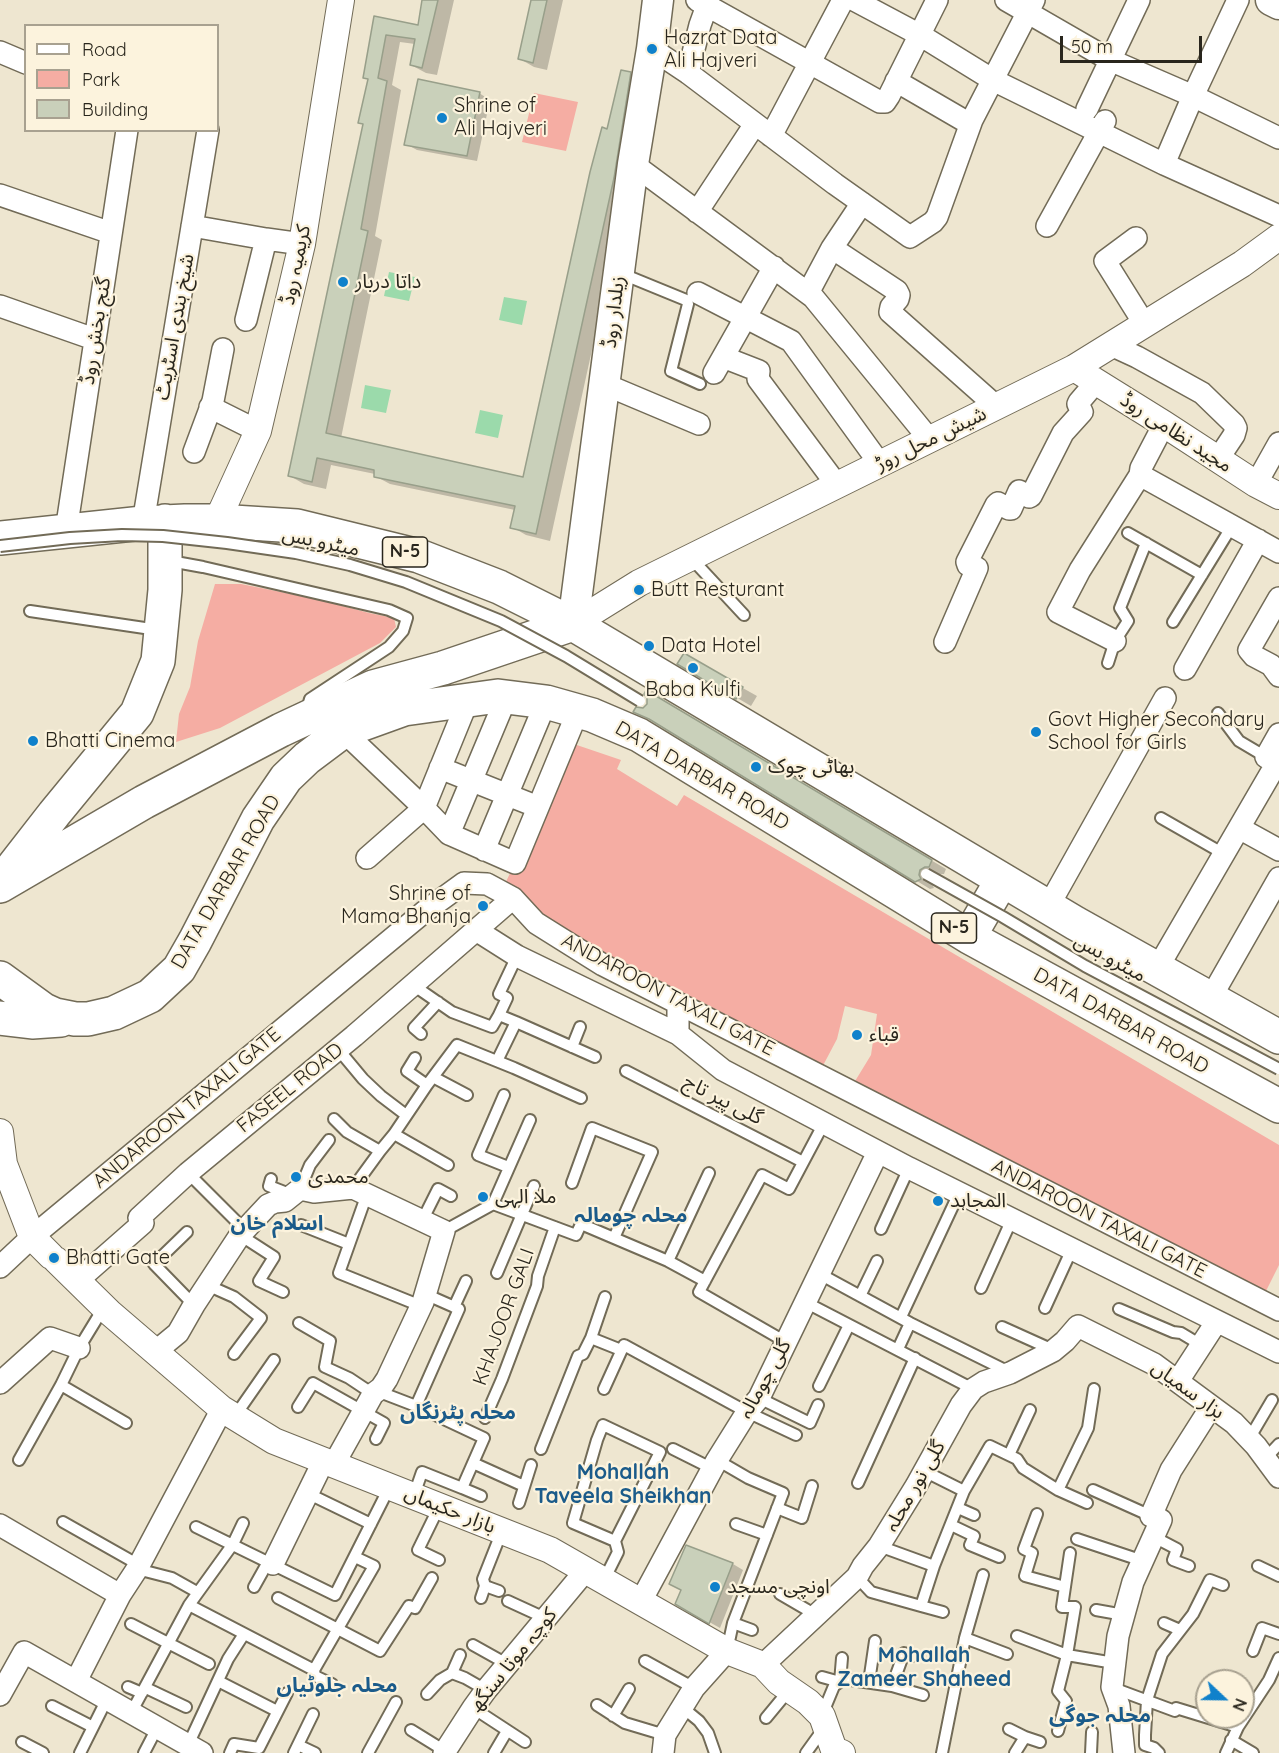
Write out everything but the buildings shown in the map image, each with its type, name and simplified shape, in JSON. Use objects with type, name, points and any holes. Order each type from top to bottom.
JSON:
[{"type":"main road","name":"زیلدار روڈ","points":[[573,624],[633,164],[658,0]]},
{"type":"main road","points":[[1271,0],[1279,4]]},
{"type":"main road","name":"N-5","points":[[0,538],[154,522],[217,521],[297,526],[419,556],[499,587],[573,624],[1048,907],[1210,999],[1277,1030]]},
{"type":"main road","points":[[0,885],[54,814],[137,713],[158,661],[165,590],[165,561],[154,522]]},
{"type":"main road","points":[[0,885],[144,802],[302,720],[373,687],[443,668],[573,624]]},
{"type":"main road","name":"DATA DARBAR ROAD","points":[[3,988],[55,1015],[75,1019],[102,1017],[132,1006],[150,996],[179,969],[258,819],[286,778],[307,758],[343,731],[404,708],[498,696],[546,702],[592,715],[639,735],[969,937],[1279,1106]]},
{"type":"main road","points":[[969,937],[1002,880]]},
{"type":"main road","points":[[0,1018],[32,1022],[75,1019]]},
{"type":"street","name":"کریمیہ روڈ","points":[[217,521],[258,431],[302,244],[341,0]]},
{"type":"street","points":[[697,212],[763,130],[810,63],[843,0]]},
{"type":"street","points":[[854,0],[993,80],[1102,126],[1164,164],[1279,216]]},
{"type":"street","points":[[688,73],[704,2],[880,102],[885,102],[937,0]]},
{"type":"street","points":[[1006,0],[1031,6],[1110,60],[1193,96],[1279,138]]},
{"type":"street","points":[[1087,109],[1139,0]]},
{"type":"street","points":[[1164,164],[1238,0]]},
{"type":"street","points":[[652,49],[688,73],[910,237],[937,217],[970,124],[1031,6]]},
{"type":"street","points":[[0,52],[24,62]]},
{"type":"street","points":[[896,81],[970,124]]},
{"type":"street","points":[[1047,226],[1102,126]]},
{"type":"street","name":"گنج بخش روڈ","points":[[66,531],[127,132]]},
{"type":"street","name":"شیخ ہندی اسٹریٹ","points":[[154,522],[192,226],[208,132]]},
{"type":"street","points":[[633,164],[808,292],[930,440]]},
{"type":"street","points":[[0,195],[111,233]]},
{"type":"street","points":[[808,292],[832,248],[862,203]]},
{"type":"street","points":[[192,226],[302,244]]},
{"type":"street","name":"شیش محل روڑ","points":[[573,624],[639,584],[1074,368],[1242,264],[1279,237]]},
{"type":"street","points":[[1136,238],[1105,261],[1144,325]]},
{"type":"street","points":[[246,320],[266,239]]},
{"type":"street","points":[[832,248],[897,291],[898,299],[890,312],[997,407]]},
{"type":"street","points":[[712,371],[774,267]]},
{"type":"street","points":[[698,293],[791,340],[880,464]]},
{"type":"street","points":[[0,306],[94,339]]},
{"type":"street","points":[[1111,345],[1202,393],[1234,424],[1236,428],[1234,435],[1218,459]]},
{"type":"street","points":[[194,452],[213,401],[223,349]]},
{"type":"street","name":"مجید نظامی روڈ","points":[[1074,368],[1256,484],[1279,496]]},
{"type":"street","points":[[712,371],[759,371],[758,379],[837,485]]},
{"type":"street","points":[[945,642],[977,568],[968,565],[967,562],[996,505],[998,503],[1011,509],[1019,491],[1031,496],[1063,433],[1082,412],[1079,402],[1096,382]]},
{"type":"street","points":[[604,384],[699,424]]},
{"type":"street","points":[[210,407],[258,431]]},
{"type":"street","points":[[1115,641],[1058,612],[1080,570],[1140,475],[1141,468],[1164,424]]},
{"type":"street","points":[[1256,484],[1279,443]]},
{"type":"street","points":[[1140,475],[1279,552]]},
{"type":"street","points":[[1185,669],[1258,540]]},
{"type":"street","points":[[1279,598],[1249,650],[1254,656],[1271,665],[1279,676]]},
{"type":"street","points":[[449,834],[506,698]]},
{"type":"street","points":[[1048,907],[1165,698]]},
{"type":"street","points":[[367,858],[424,808],[468,700]]},
{"type":"street","points":[[484,850],[546,702]]},
{"type":"street","points":[[343,731],[449,834],[515,863],[578,711]]},
{"type":"street","points":[[1157,969],[1276,764],[1266,757],[1279,734]]},
{"type":"street","points":[[440,768],[538,807]]},
{"type":"street","points":[[1239,828],[1279,850]]},
{"type":"street","points":[[1210,999],[1279,878]]},
{"type":"street","name":"ANDAROON TAXALI GATE","points":[[0,1267],[32,1237],[437,901],[464,883],[487,884],[513,898],[536,923],[603,965],[1279,1310]]},
{"type":"street","name":"FASEEL ROAD","points":[[77,1281],[143,1223],[139,1218],[188,1173],[338,1049],[513,898]]},
{"type":"street","points":[[476,930],[517,956],[678,1034],[723,1070],[878,1152],[1279,1352]]},
{"type":"street","points":[[678,1004],[678,1034]]},
{"type":"street","points":[[0,1132],[2,1165],[32,1237]]},
{"type":"street","name":"گلی چومالہ","points":[[641,1600],[715,1465],[753,1405],[878,1152]]},
{"type":"street","points":[[155,1352],[178,1333],[242,1232],[268,1205],[285,1201],[296,1192],[360,1191],[444,1231],[423,1300],[387,1379],[308,1493],[270,1563]]},
{"type":"street","name":"بازار حکیماں","points":[[32,1237],[155,1352],[228,1413],[274,1441],[550,1550],[727,1651],[763,1665],[779,1682],[808,1702],[824,1720],[836,1752]]},
{"type":"street","points":[[1178,1381],[1217,1321]]},
{"type":"street","name":"گلی نور محلہ","points":[[763,1665],[857,1577],[879,1546],[961,1405],[973,1389],[1053,1351],[1078,1326]]},
{"type":"street","name":"بزار سمیاں","points":[[1078,1326],[1154,1364],[1234,1423],[1249,1439],[1272,1451],[1279,1477]]},
{"type":"street","points":[[0,1383],[50,1338],[79,1348]]},
{"type":"street","points":[[1124,1753],[1119,1706],[1112,1687],[1118,1636],[1133,1582],[1161,1520],[1151,1516],[1171,1470],[1211,1407]]},
{"type":"street","points":[[76,1681],[120,1595],[228,1413]]},
{"type":"street","points":[[0,1525],[120,1595]]},
{"type":"street","name":"کوچہ موتا سنگھ","points":[[445,1752],[472,1708],[545,1618],[595,1575]]},
{"type":"street","points":[[664,1744],[694,1688],[727,1651]]},
{"type":"street","points":[[4,1682],[24,1652],[195,1749]]},
{"type":"lane","points":[[619,273],[686,300],[688,304],[670,371],[712,371]]},
{"type":"lane","points":[[1173,622],[1232,526]]},
{"type":"lane","points":[[1128,533],[1202,575]]},
{"type":"lane","name":"میٹرو بس","points":[[0,546],[70,538],[122,535],[163,536],[296,553],[350,565],[406,582],[501,621],[566,656],[640,701]]},
{"type":"lane","points":[[1108,663],[1115,641],[1128,621],[1120,608],[1146,543]]},
{"type":"lane","points":[[691,558],[744,615]]},
{"type":"lane","points":[[165,561],[203,567],[389,610],[407,618],[403,631],[389,647],[310,699],[302,720]]},
{"type":"lane","points":[[30,611],[161,631]]},
{"type":"lane","points":[[1218,712],[1239,741],[1266,757]]},
{"type":"lane","points":[[1161,818],[1224,854]]},
{"type":"lane","name":"میٹرو بس","points":[[926,874],[1085,966],[1279,1069]]},
{"type":"lane","points":[[413,985],[452,1012],[492,1027],[507,998],[499,994],[517,956]]},
{"type":"lane","points":[[421,1034],[414,1028],[438,1002]]},
{"type":"lane","points":[[499,1015],[595,1057]]},
{"type":"lane","points":[[497,1061],[516,1022]]},
{"type":"lane","points":[[572,1047],[580,1027]]},
{"type":"lane","points":[[416,1406],[459,1309],[423,1300],[335,1271],[349,1244],[360,1191],[380,1151],[457,1045],[581,1098]]},
{"type":"lane","points":[[338,1049],[363,1079],[406,1115]]},
{"type":"lane","points":[[415,1058],[407,1071],[467,1095]]},
{"type":"lane","name":"گلی پیر تاج","points":[[626,1071],[803,1162]]},
{"type":"lane","points":[[504,1095],[478,1155],[508,1167]]},
{"type":"lane","points":[[334,1119],[346,1132],[380,1151]]},
{"type":"lane","points":[[444,1231],[493,1204],[530,1120]]},
{"type":"lane","points":[[786,1342],[699,1292],[762,1175],[789,1189],[824,1123]]},
{"type":"lane","points":[[572,1183],[592,1128],[652,1152],[614,1238]]},
{"type":"lane","points":[[394,1134],[448,1165]]},
{"type":"lane","points":[[272,1179],[269,1186],[296,1192],[310,1165],[328,1140]]},
{"type":"lane","points":[[881,1229],[909,1168]]},
{"type":"lane","points":[[188,1173],[242,1232],[274,1257],[259,1281],[283,1292]]},
{"type":"lane","points":[[668,1261],[709,1173]]},
{"type":"lane","points":[[497,1273],[534,1186]]},
{"type":"lane","points":[[422,1221],[438,1189],[451,1196]]},
{"type":"lane","points":[[898,1349],[906,1320],[959,1193]]},
{"type":"lane","points":[[493,1204],[576,1235],[581,1224],[668,1261],[705,1281]]},
{"type":"lane","points":[[981,1288],[1012,1219]]},
{"type":"lane","points":[[301,1225],[349,1244]]},
{"type":"lane","name":"KHAJOOR GALI","points":[[485,1418],[537,1286],[538,1276],[555,1227]]},
{"type":"lane","points":[[187,1232],[154,1264],[194,1305]]},
{"type":"lane","points":[[1045,1308],[1072,1248]]},
{"type":"lane","points":[[860,1296],[877,1261]]},
{"type":"lane","points":[[818,1273],[1010,1372]]},
{"type":"lane","points":[[454,1306],[466,1281]]},
{"type":"lane","points":[[207,1285],[234,1297],[261,1318],[234,1353]]},
{"type":"lane","points":[[541,1449],[578,1356],[583,1354],[591,1338],[605,1297]]},
{"type":"lane","points":[[805,1302],[973,1389]]},
{"type":"lane","points":[[19,1460],[104,1306]]},
{"type":"lane","points":[[1119,1309],[1173,1332],[1181,1333],[1201,1345]]},
{"type":"lane","points":[[298,1323],[330,1341],[325,1367],[349,1378],[371,1399],[384,1423],[376,1439]]},
{"type":"lane","points":[[819,1386],[849,1325]]},
{"type":"lane","points":[[1002,1327],[1053,1351]]},
{"type":"lane","points":[[591,1338],[621,1350]]},
{"type":"lane","points":[[604,1389],[624,1345],[753,1405],[810,1423],[818,1405]]},
{"type":"lane","points":[[858,1483],[915,1358]]},
{"type":"lane","points":[[228,1413],[274,1360]]},
{"type":"lane","points":[[298,1407],[313,1383],[371,1399],[416,1406],[484,1438],[462,1488]]},
{"type":"lane","points":[[61,1385],[126,1423]]},
{"type":"lane","points":[[1058,1490],[1088,1428],[1094,1389]]},
{"type":"lane","points":[[1249,1439],[1272,1400]]},
{"type":"lane","points":[[753,1405],[796,1435]]},
{"type":"lane","points":[[1009,1455],[1030,1410]]},
{"type":"lane","points":[[595,1575],[618,1552],[615,1541],[660,1452],[603,1425],[573,1523],[615,1541]]},
{"type":"lane","points":[[921,1606],[934,1566],[964,1491],[990,1446],[1017,1459],[1023,1468],[1058,1490],[1087,1503]]},
{"type":"lane","points":[[673,1449],[783,1493],[733,1623],[727,1651]]},
{"type":"lane","points":[[473,1463],[525,1486]]},
{"type":"lane","points":[[519,1503],[531,1466]]},
{"type":"lane","points":[[924,1471],[964,1491]]},
{"type":"lane","points":[[335,1595],[371,1524],[422,1472],[481,1496]]},
{"type":"lane","points":[[777,1508],[802,1518],[812,1486]]},
{"type":"lane","points":[[1093,1490],[1151,1516]]},
{"type":"lane","points":[[308,1493],[371,1524]]},
{"type":"lane","points":[[439,1560],[418,1550],[440,1505]]},
{"type":"lane","points":[[958,1508],[974,1515]]},
{"type":"lane","points":[[1037,1514],[1024,1549],[1032,1553],[1025,1576],[1065,1587]]},
{"type":"lane","points":[[63,1522],[138,1567],[172,1578],[197,1592]]},
{"type":"lane","points":[[131,1713],[189,1605],[233,1544],[243,1523]]},
{"type":"lane","points":[[736,1524],[767,1535]]},
{"type":"lane","points":[[951,1525],[974,1536],[970,1545],[999,1557]]},
{"type":"lane","points":[[196,1527],[353,1604]]},
{"type":"lane","points":[[481,1598],[485,1586],[483,1579],[502,1530]]},
{"type":"lane","points":[[1154,1538],[1178,1549],[1173,1560],[1189,1566]]},
{"type":"lane","points":[[1077,1539],[1143,1561]]},
{"type":"lane","points":[[879,1546],[934,1566]]},
{"type":"lane","points":[[1058,1731],[1066,1701],[1058,1691],[1075,1607],[1062,1606],[1070,1553]]},
{"type":"lane","points":[[332,1684],[315,1676],[314,1670],[374,1566],[355,1557]]},
{"type":"lane","points":[[254,1587],[270,1563]]},
{"type":"lane","points":[[1258,1566],[1279,1576]]},
{"type":"lane","points":[[942,1753],[965,1638],[983,1575]]},
{"type":"lane","points":[[857,1577],[871,1592],[943,1612]]},
{"type":"lane","points":[[278,1598],[380,1652],[410,1606],[415,1608],[432,1578]]},
{"type":"lane","points":[[1159,1753],[1154,1748],[1145,1745],[1147,1700],[1162,1654],[1193,1614],[1210,1580],[1223,1585]]},
{"type":"lane","points":[[485,1586],[499,1591]]},
{"type":"lane","points":[[780,1594],[816,1615]]},
{"type":"lane","points":[[508,1601],[545,1618]]},
{"type":"lane","points":[[189,1605],[314,1670]]},
{"type":"lane","points":[[1096,1610],[1124,1615]]},
{"type":"lane","points":[[733,1623],[752,1630]]},
{"type":"lane","points":[[1164,1623],[1180,1630]]},
{"type":"lane","points":[[131,1624],[209,1664]]},
{"type":"lane","points":[[1253,1651],[1262,1628],[1279,1634]]},
{"type":"lane","points":[[195,1749],[218,1682],[228,1659],[244,1634]]},
{"type":"lane","points":[[1017,1636],[1067,1655],[1114,1663]]},
{"type":"lane","points":[[965,1638],[1006,1654]]},
{"type":"lane","points":[[869,1682],[875,1641]]},
{"type":"lane","points":[[473,1645],[507,1664]]},
{"type":"lane","points":[[892,1686],[904,1653],[912,1656]]},
{"type":"lane","points":[[427,1694],[440,1680],[452,1673],[460,1655]]},
{"type":"lane","points":[[840,1682],[842,1658]]},
{"type":"lane","points":[[1255,1705],[1274,1681],[1279,1658]]},
{"type":"lane","points":[[645,1661],[694,1688]]},
{"type":"lane","points":[[452,1673],[486,1690]]},
{"type":"lane","points":[[822,1677],[840,1682]]},
{"type":"lane","points":[[806,1753],[824,1720],[834,1686],[844,1679],[892,1686],[923,1695]]},
{"type":"lane","points":[[218,1682],[278,1711]]},
{"type":"lane","points":[[128,1687],[144,1690],[186,1707]]},
{"type":"lane","points":[[1112,1687],[1175,1711],[1176,1707],[1195,1713]]},
{"type":"lane","points":[[766,1718],[790,1688]]},
{"type":"lane","points":[[613,1716],[629,1689]]},
{"type":"lane","points":[[230,1753],[234,1744],[259,1748],[287,1693]]},
{"type":"lane","points":[[80,1753],[107,1699]]},
{"type":"lane","points":[[368,1753],[396,1702]]},
{"type":"lane","points":[[597,1705],[664,1744]]},
{"type":"lane","points":[[52,1706],[93,1727]]},
{"type":"lane","points":[[682,1707],[699,1721],[708,1733],[715,1753]]},
{"type":"lane","points":[[472,1708],[525,1742]]},
{"type":"lane","points":[[313,1714],[296,1749],[315,1753]]},
{"type":"lane","points":[[144,1753],[157,1728]]},
{"type":"lane","points":[[1009,1729],[1040,1742]]},
{"type":"lane","points":[[1226,1753],[1237,1729]]},
{"type":"lane","points":[[411,1730],[445,1752]]},
{"type":"lane","points":[[494,1753],[507,1731]]},
{"type":"lane","points":[[1091,1753],[1092,1732]]},
{"type":"lane","points":[[1015,1753],[1025,1737]]},
{"type":"lane","points":[[1231,1740],[1253,1753]]},
{"type":"lane","points":[[22,1742],[43,1753]]},
{"type":"green space","points":[[534,93],[578,102],[566,151],[522,142]]},
{"type":"green space","points":[[215,584],[241,584],[321,600],[394,618],[396,627],[380,643],[220,728],[176,742],[179,714],[190,687],[198,641]]},
{"type":"green space","points":[[565,741],[621,760],[617,769],[677,806],[684,795],[1279,1145],[1279,1265],[1261,1301],[849,1091],[871,1055],[877,1014],[845,1006],[837,1039],[818,1075],[603,965],[501,892]]},
{"type":"shaded area","points":[[389,272],[415,277],[409,301],[384,296]]},
{"type":"shaded area","points":[[504,297],[527,301],[522,325],[499,320]]},
{"type":"shaded area","points":[[365,385],[391,390],[386,413],[361,408]]},
{"type":"shaded area","points":[[480,410],[503,415],[498,438],[475,433]]},
{"type":"place","name":"Hazrat Data Ali Hajveri","points":[[652,49]]},
{"type":"place","name":"Shrine of Ali Hajveri","points":[[442,118]]},
{"type":"place","name":"داتا دربار","points":[[343,282]]},
{"type":"place","name":"Butt Resturant","points":[[639,590]]},
{"type":"place","name":"Data Hotel","points":[[649,646]]},
{"type":"place","name":"Baba Kulfi","points":[[693,668]]},
{"type":"place","name":"Govt Higher Secondary School for Girls","points":[[1036,732]]},
{"type":"place","name":"Bhatti Cinema","points":[[33,741]]},
{"type":"place","name":"بھاٹی چوک","points":[[756,767]]},
{"type":"place","name":"Shrine of Mama Bhanja","points":[[483,906]]},
{"type":"place","name":"قباء","points":[[857,1035]]},
{"type":"place","name":"محمدی","points":[[296,1177]]},
{"type":"place","name":"ملا الہی","points":[[483,1197]]},
{"type":"place","name":"المجاہد","points":[[938,1201]]},
{"type":"place","name":"Bhatti Gate","points":[[54,1258]]},
{"type":"place","name":"اونچی مسجد","points":[[715,1587]]},
{"type":"district","name":"محلہ چومالہ","points":[[631,1216]]},
{"type":"district","name":"اسلام خان","points":[[277,1224]]},
{"type":"district","name":"محلہ پٹرنگاں","points":[[458,1413]]},
{"type":"district","name":"Mohallah Taveela Sheikhan","points":[[623,1485]]},
{"type":"district","name":"Mohallah Zameer Shaheed","points":[[924,1668]]},
{"type":"district","name":"محلہ جلوٹیاں","points":[[337,1686]]},
{"type":"district","name":"محلہ جوگی","points":[[1100,1716]]}]
